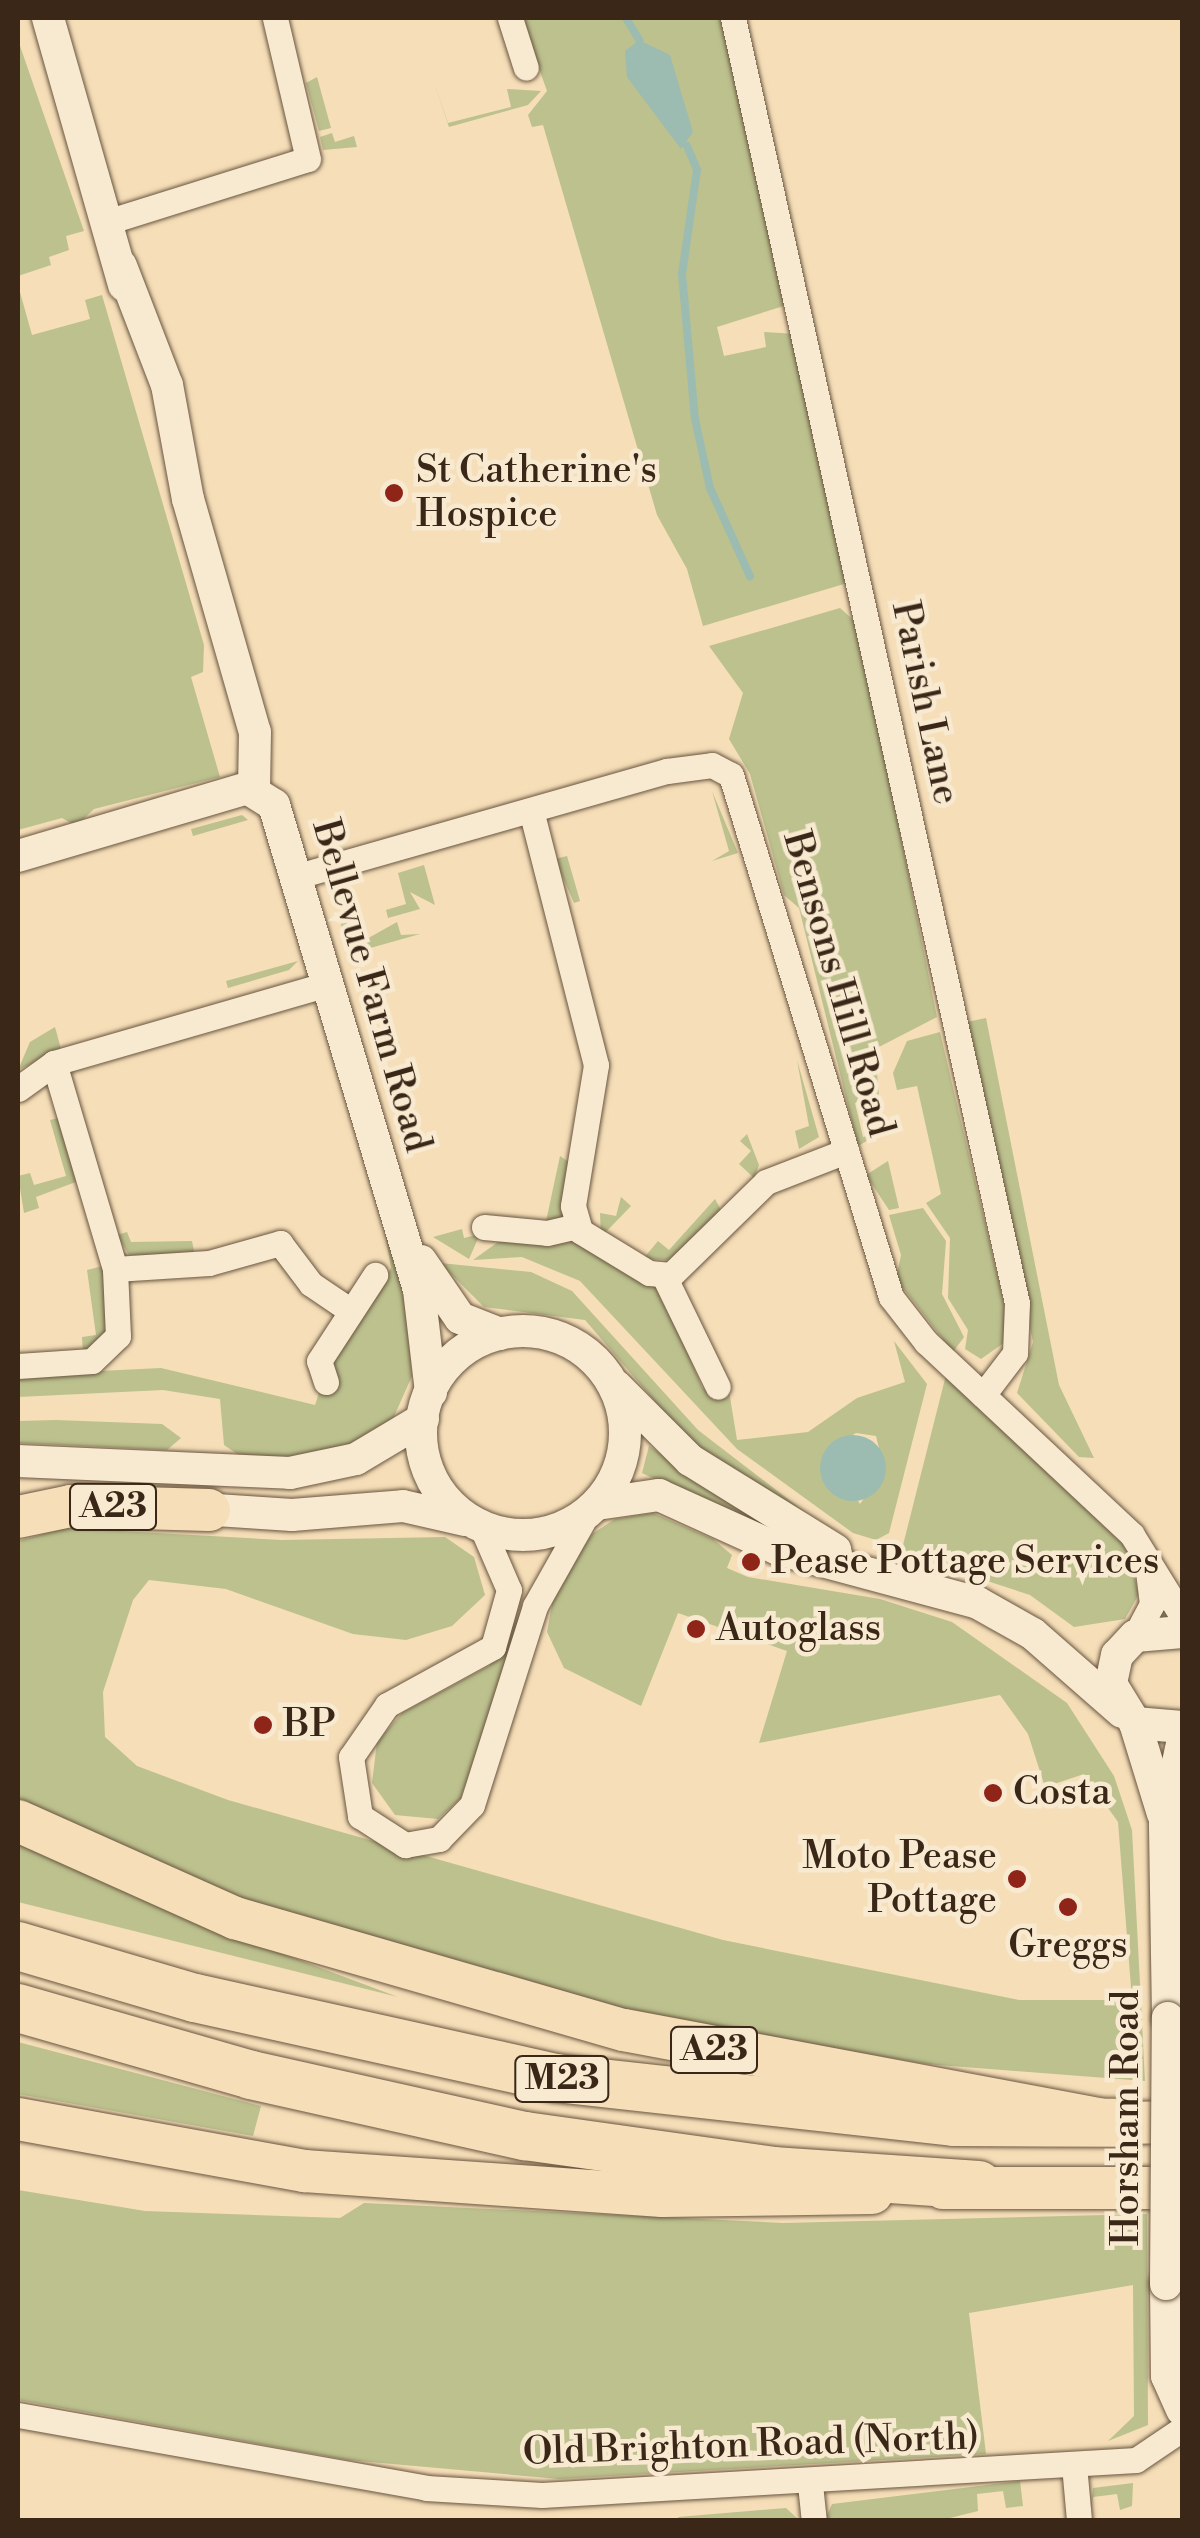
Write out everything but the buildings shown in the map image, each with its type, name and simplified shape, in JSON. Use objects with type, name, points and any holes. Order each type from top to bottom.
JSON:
[{"type":"highway","name":"A23","points":[[18,1518],[72,1506],[209,1510]]},
{"type":"highway","name":"A23","points":[[18,1820],[235,1918],[448,1984],[811,2071],[1120,2123],[1182,2122]]},
{"type":"highway","name":"M23","points":[[18,1946],[213,2003],[556,2078],[935,2120],[1120,2123]]},
{"type":"highway","name":"M23","points":[[18,2008],[251,2075],[525,2136],[773,2171],[979,2185]]},
{"type":"highway","points":[[18,2119],[198,2158],[477,2185],[783,2199],[979,2185],[1182,2188]]},
{"type":"street","points":[[18,856],[254,788],[255,732],[188,499],[151,411],[110,220],[48,18]]},
{"type":"street","points":[[110,220],[308,159],[275,18]]},
{"type":"street","points":[[510,18],[526,68]]},
{"type":"street","name":"Parish Lane","points":[[732,18],[1017,1303],[1015,1353],[983,1395]]},
{"type":"street","name":"Bensons Hill Road","points":[[298,876],[686,767],[732,775],[891,1297],[1147,1558],[1182,1616]]},
{"type":"street","name":"Bellevue Farm Road","points":[[254,788],[278,814],[400,1222],[429,1335],[427,1405]]},
{"type":"street","points":[[531,810],[596,1065],[576,1226]]},
{"type":"street","points":[[18,1089],[54,1063],[327,984]]},
{"type":"street","points":[[18,1366],[107,1353],[119,1325],[115,1270],[54,1063]]},
{"type":"street","points":[[664,1276],[682,1269],[766,1182],[846,1151]]},
{"type":"street","name":"Bellevue Farm Road","points":[[400,1222],[452,1310],[500,1334]]},
{"type":"street","points":[[484,1226],[547,1233],[576,1226],[664,1276],[718,1387]]},
{"type":"street","points":[[115,1270],[209,1262],[280,1243],[311,1284],[351,1311]]},
{"type":"street","points":[[326,1382],[319,1361],[374,1275]]},
{"type":"street","points":[[18,1460],[290,1473],[356,1458],[427,1405],[464,1350],[500,1334],[562,1336],[722,1484],[875,1568]]},
{"type":"street","points":[[427,1405],[431,1475],[474,1525],[509,1590],[493,1647],[378,1712],[351,1757],[360,1816],[405,1845],[439,1839],[472,1804],[535,1606],[593,1508],[622,1446],[611,1381]]},
{"type":"street","points":[[18,1495],[292,1515],[403,1506],[536,1537],[593,1508],[659,1495],[778,1549],[875,1568],[978,1604],[1032,1634],[1128,1717],[1182,1727]]},
{"type":"street","points":[[1130,1639],[1152,1604],[1147,1558]]},
{"type":"street","points":[[1032,1634],[1089,1648],[1182,1632]]},
{"type":"street","name":"Horsham Road","points":[[1130,1639],[1112,1669],[1165,1823]]},
{"type":"street","name":"Horsham Road","points":[[1182,1744],[1165,1823],[1167,2376],[1182,2410]]},
{"type":"street","name":"Old Brighton Road (North)","points":[[18,2416],[426,2488],[542,2495],[810,2484],[1074,2465],[1149,2457],[1182,2428]]},
{"type":"street","points":[[1074,2465],[1079,2520]]},
{"type":"street","points":[[810,2484],[814,2520]]},
{"type":"green space","points":[[521,18],[723,18],[787,305],[717,327],[724,356],[766,347],[764,332],[796,334],[854,581],[703,626],[687,569],[657,515],[543,125],[532,127],[528,115],[547,91]]},
{"type":"green space","points":[[18,40],[84,231],[66,236],[69,250],[49,257],[51,265],[18,276]]},
{"type":"green space","points":[[317,77],[331,128],[319,131],[306,83]]},
{"type":"green space","points":[[434,82],[448,123],[511,107],[507,89],[541,91],[528,105],[449,127]]},
{"type":"green space","points":[[332,133],[335,142],[354,136],[357,147],[323,150],[320,137]]},
{"type":"green space","points":[[18,285],[32,335],[90,319],[85,300],[102,295],[204,645],[203,672],[191,677],[220,777],[94,809],[76,826],[62,818],[18,830]]},
{"type":"green space","points":[[840,608],[858,624],[937,1017],[875,1049],[879,1096],[855,1103],[863,1137],[881,1133],[858,1146],[799,908],[784,895],[750,774],[729,739],[743,693],[709,646]]},
{"type":"green space","points":[[712,791],[738,853],[712,861],[729,851]]},
{"type":"green space","points":[[242,815],[248,820],[193,836],[191,829]]},
{"type":"green space","points":[[567,856],[580,901],[574,903],[555,859]]},
{"type":"green space","points":[[424,865],[435,905],[410,892],[420,909],[388,918],[386,910],[406,904],[398,873]]},
{"type":"green space","points":[[350,922],[356,945],[397,922],[401,935],[420,934],[349,954],[341,924]]},
{"type":"green space","points":[[298,961],[289,970],[228,988],[226,981]]},
{"type":"green space","points":[[986,1018],[1059,1385],[1094,1458],[1079,1457],[1017,1393],[1033,1342],[967,1022]]},
{"type":"green space","points":[[55,1027],[61,1049],[18,1070],[30,1042]]},
{"type":"green space","points":[[940,1032],[1009,1325],[1008,1340],[981,1359],[965,1349],[968,1330],[948,1298],[950,1238],[926,1203],[941,1194],[917,1086],[897,1090],[893,1073],[907,1041]]},
{"type":"green space","points":[[797,1060],[819,1137],[799,1149],[795,1131],[809,1126]]},
{"type":"green space","points":[[62,1117],[81,1180],[36,1197],[39,1208],[24,1213],[18,1176],[30,1173],[34,1185],[66,1176],[50,1120]]},
{"type":"green space","points":[[747,1134],[759,1165],[754,1178],[739,1164],[751,1151],[740,1141]]},
{"type":"green space","points":[[560,1156],[572,1164],[563,1220],[545,1226]]},
{"type":"green space","points":[[888,1161],[899,1208],[889,1210],[866,1175]]},
{"type":"green space","points":[[621,1197],[631,1206],[601,1237],[600,1213],[616,1216]]},
{"type":"green space","points":[[715,1199],[722,1212],[673,1260],[643,1259],[658,1241],[669,1250]]},
{"type":"green space","points":[[379,1200],[407,1304],[412,1376],[392,1421],[352,1443],[302,1457],[243,1458],[224,1445],[220,1399],[163,1390],[18,1397],[18,1375],[161,1368],[315,1405],[329,1363],[391,1268]]},
{"type":"green space","points":[[923,1208],[946,1241],[942,1294],[964,1337],[953,1352],[896,1279],[901,1255],[889,1215]]},
{"type":"green space","points":[[462,1229],[464,1238],[480,1234],[469,1259],[433,1237]]},
{"type":"green space","points":[[127,1232],[131,1242],[192,1241],[195,1256],[129,1255],[117,1235]]},
{"type":"green space","points":[[574,1240],[659,1285],[702,1387],[715,1399],[729,1391],[737,1440],[808,1432],[857,1398],[905,1382],[894,1341],[927,1384],[889,1533],[876,1540],[853,1533],[737,1449],[580,1281],[522,1257],[473,1260],[498,1242]],"holes":[[[856,1433],[876,1436],[884,1469],[860,1504],[827,1451]]]},
{"type":"green space","points":[[440,1263],[531,1272],[572,1291],[698,1430],[827,1529],[689,1441],[585,1320],[484,1307]]},
{"type":"green space","points":[[103,1266],[108,1331],[83,1354],[82,1337],[96,1335],[87,1270]]},
{"type":"green space","points":[[946,1375],[1127,1548],[1139,1594],[1125,1619],[1074,1627],[1030,1595],[901,1553]]},
{"type":"green space","points":[[18,1421],[162,1424],[181,1438],[167,1450],[18,1443]]},
{"type":"green space","points":[[649,1446],[768,1525],[764,1532],[642,1473]]},
{"type":"green space","points":[[653,1513],[713,1539],[732,1555],[727,1568],[748,1577],[880,1599],[952,1622],[1067,1703],[1114,1776],[1132,1830],[1145,2081],[926,2064],[579,2005],[285,1921],[18,1798],[18,1541],[66,1528],[281,1540],[445,1537],[474,1557],[485,1595],[452,1626],[406,1640],[353,1634],[226,1589],[149,1580],[133,1600],[103,1692],[105,1737],[137,1766],[228,1800],[723,1940],[1019,2000],[1132,2000],[1118,1822],[1084,1774],[1045,1787],[1028,1734],[1000,1695],[759,1743],[787,1651],[678,1613],[641,1706],[564,1668],[547,1632],[555,1588],[592,1534],[615,1519]]},
{"type":"green space","points":[[525,1606],[461,1798],[438,1819],[395,1815],[372,1783],[377,1742],[402,1713],[489,1666]]},
{"type":"green space","points":[[18,1838],[206,1925],[398,1997],[18,1902]]},
{"type":"green space","points":[[18,2042],[261,2106],[253,2136],[18,2094]]},
{"type":"green space","points":[[18,2190],[145,2211],[340,2218],[364,2203],[783,2223],[1147,2214],[1148,2425],[1108,2441],[1134,2416],[1133,2285],[969,2313],[986,2454],[559,2479],[348,2460],[18,2400]]},
{"type":"green space","points":[[1020,2481],[1023,2506],[1006,2508],[1003,2491],[977,2494],[978,2511],[942,2520],[825,2520],[832,2504]]},
{"type":"green space","points":[[1133,2483],[1132,2506],[1120,2510],[1117,2494],[1093,2497],[1089,2520],[1093,2488]]},
{"type":"green space","points":[[786,2508],[799,2520],[678,2517]]},
{"type":"water","points":[[639,40],[670,55],[693,132],[681,149],[627,77],[625,51]]},
{"type":"water","points":[[853,1435],[877,1444],[886,1468],[877,1492],[853,1501],[829,1492],[820,1468],[829,1444]]},
{"type":"waterway","points":[[626,18],[639,40]]},
{"type":"waterway","points":[[687,146],[697,170],[682,274],[695,419],[710,488],[750,576]]},
{"type":"place","name":"St Catherine's Hospice","points":[[394,493]]},
{"type":"place","name":"Pease Pottage Services","points":[[751,1562]]},
{"type":"place","name":"Autoglass","points":[[696,1629]]},
{"type":"place","name":"BP","points":[[263,1725]]},
{"type":"place","name":"Costa","points":[[993,1793]]},
{"type":"place","name":"Moto Pease Pottage","points":[[1017,1879]]},
{"type":"place","name":"Greggs","points":[[1068,1907]]}]
